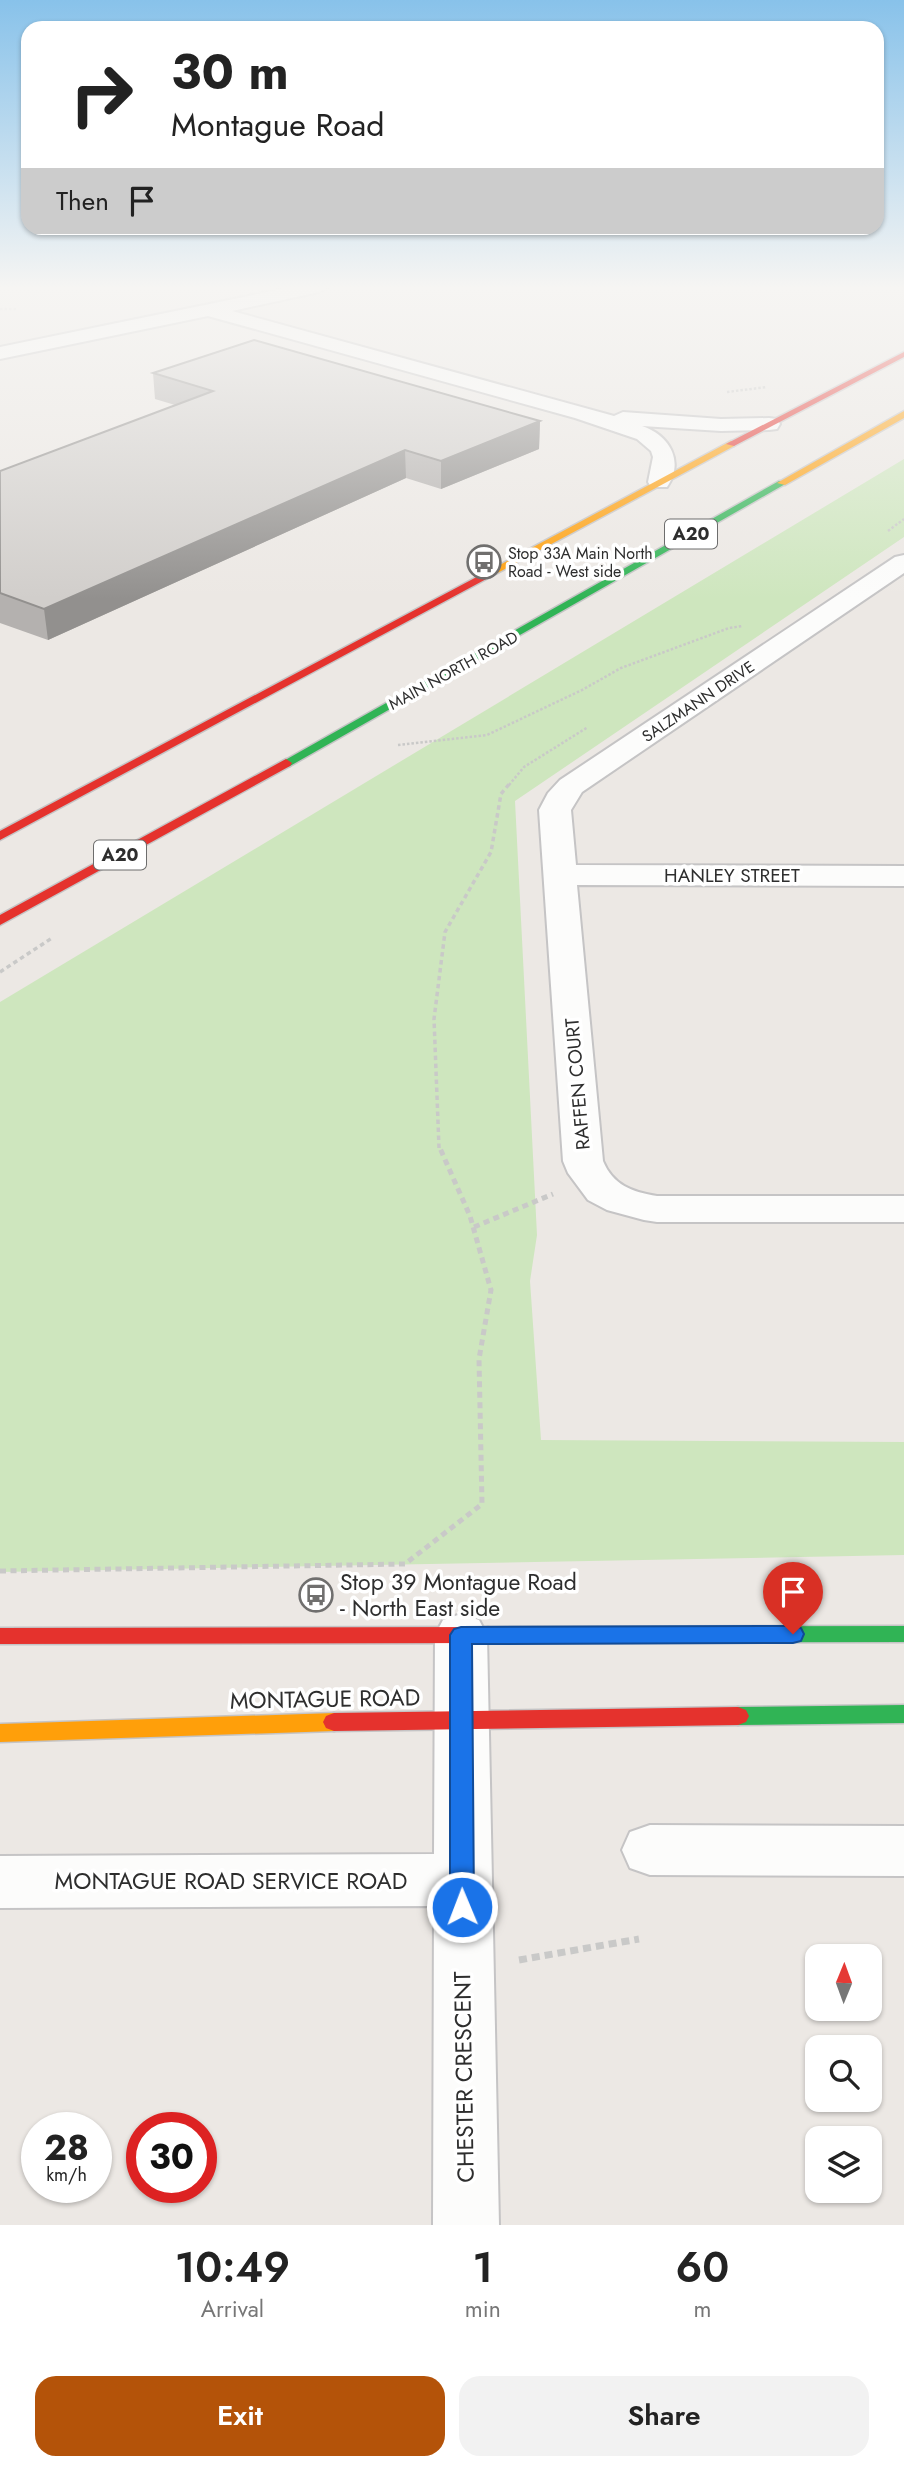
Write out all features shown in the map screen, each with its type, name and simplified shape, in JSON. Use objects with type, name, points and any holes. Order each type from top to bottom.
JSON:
[{"type":"main road","points":[[0,836],[833,391]]},
{"type":"main road","name":"MAIN NORTH ROAD","points":[[0,921],[480,656],[904,414]]},
{"type":"main road","points":[[0,1636],[904,1634]]},
{"type":"main road","name":"MONTAGUE ROAD","points":[[0,1733],[460,1719],[904,1714]]},
{"type":"street","points":[[502,391],[583,413],[645,434],[661,447],[664,457],[659,482]]},
{"type":"street","points":[[583,413],[694,424],[769,424]]},
{"type":"street","name":"SALZMANN DRIVE","points":[[560,875],[555,810],[563,793],[904,562]]},
{"type":"street","name":"HANLEY STREET","points":[[560,875],[904,876]]},
{"type":"street","name":"RAFFEN COURT","points":[[560,875],[583,1161],[589,1180],[605,1195],[630,1205],[657,1209],[904,1209]]},
{"type":"street","name":"CHESTER CRESCENT","points":[[461,1635],[466,2225]]},
{"type":"street","points":[[650,1850],[904,1851]]},
{"type":"street","name":"MONTAGUE ROAD SERVICE ROAD","points":[[0,1882],[462,1880]]},
{"type":"path","points":[[883,534],[904,519]]},
{"type":"path","points":[[395,745],[487,735],[582,690],[621,668],[729,628],[748,628],[737,636]]},
{"type":"path","points":[[0,1571],[405,1564],[482,1504],[479,1359],[491,1290],[474,1227],[439,1147],[434,1019],[445,932],[491,852],[501,794],[524,767],[600,721]]},
{"type":"path","points":[[0,972],[54,937]]},
{"type":"path","points":[[474,1227],[555,1193]]},
{"type":"path","points":[[519,1960],[639,1939]]},
{"type":"green space","points":[[904,459],[904,537],[515,801],[537,1235],[530,1281],[541,1440],[904,1442],[904,1555],[0,1572],[0,1002]]},
{"type":"building","points":[[213,391],[433,391],[540,421],[441,461],[405,450],[44,609],[0,593],[0,471]]},
{"type":"traffic: fast","points":[[286,763],[782,483]]},
{"type":"traffic: fast","points":[[488,1635],[904,1634]]},
{"type":"traffic: fast","points":[[738,1716],[904,1714]]},
{"type":"traffic: slow","points":[[782,483],[904,414]]},
{"type":"traffic: slow","points":[[486,575],[731,444]]},
{"type":"traffic: slow","points":[[0,1733],[334,1722]]},
{"type":"traffic: jam","points":[[731,444],[833,391]]},
{"type":"traffic: jam","points":[[0,836],[486,575]]},
{"type":"traffic: jam","points":[[0,921],[286,763]]},
{"type":"traffic: jam","points":[[0,1636],[488,1635]]},
{"type":"traffic: jam","points":[[334,1722],[738,1716]]},
{"type":"place","name":"Stop 33A Main North Road - West side","points":[[484,562]]},
{"type":"place","name":"Stop 39 Montague Road - North East side","points":[[316,1595]]},
{"type":"route","points":[[462,1907],[461,1635],[793,1634]]}]
